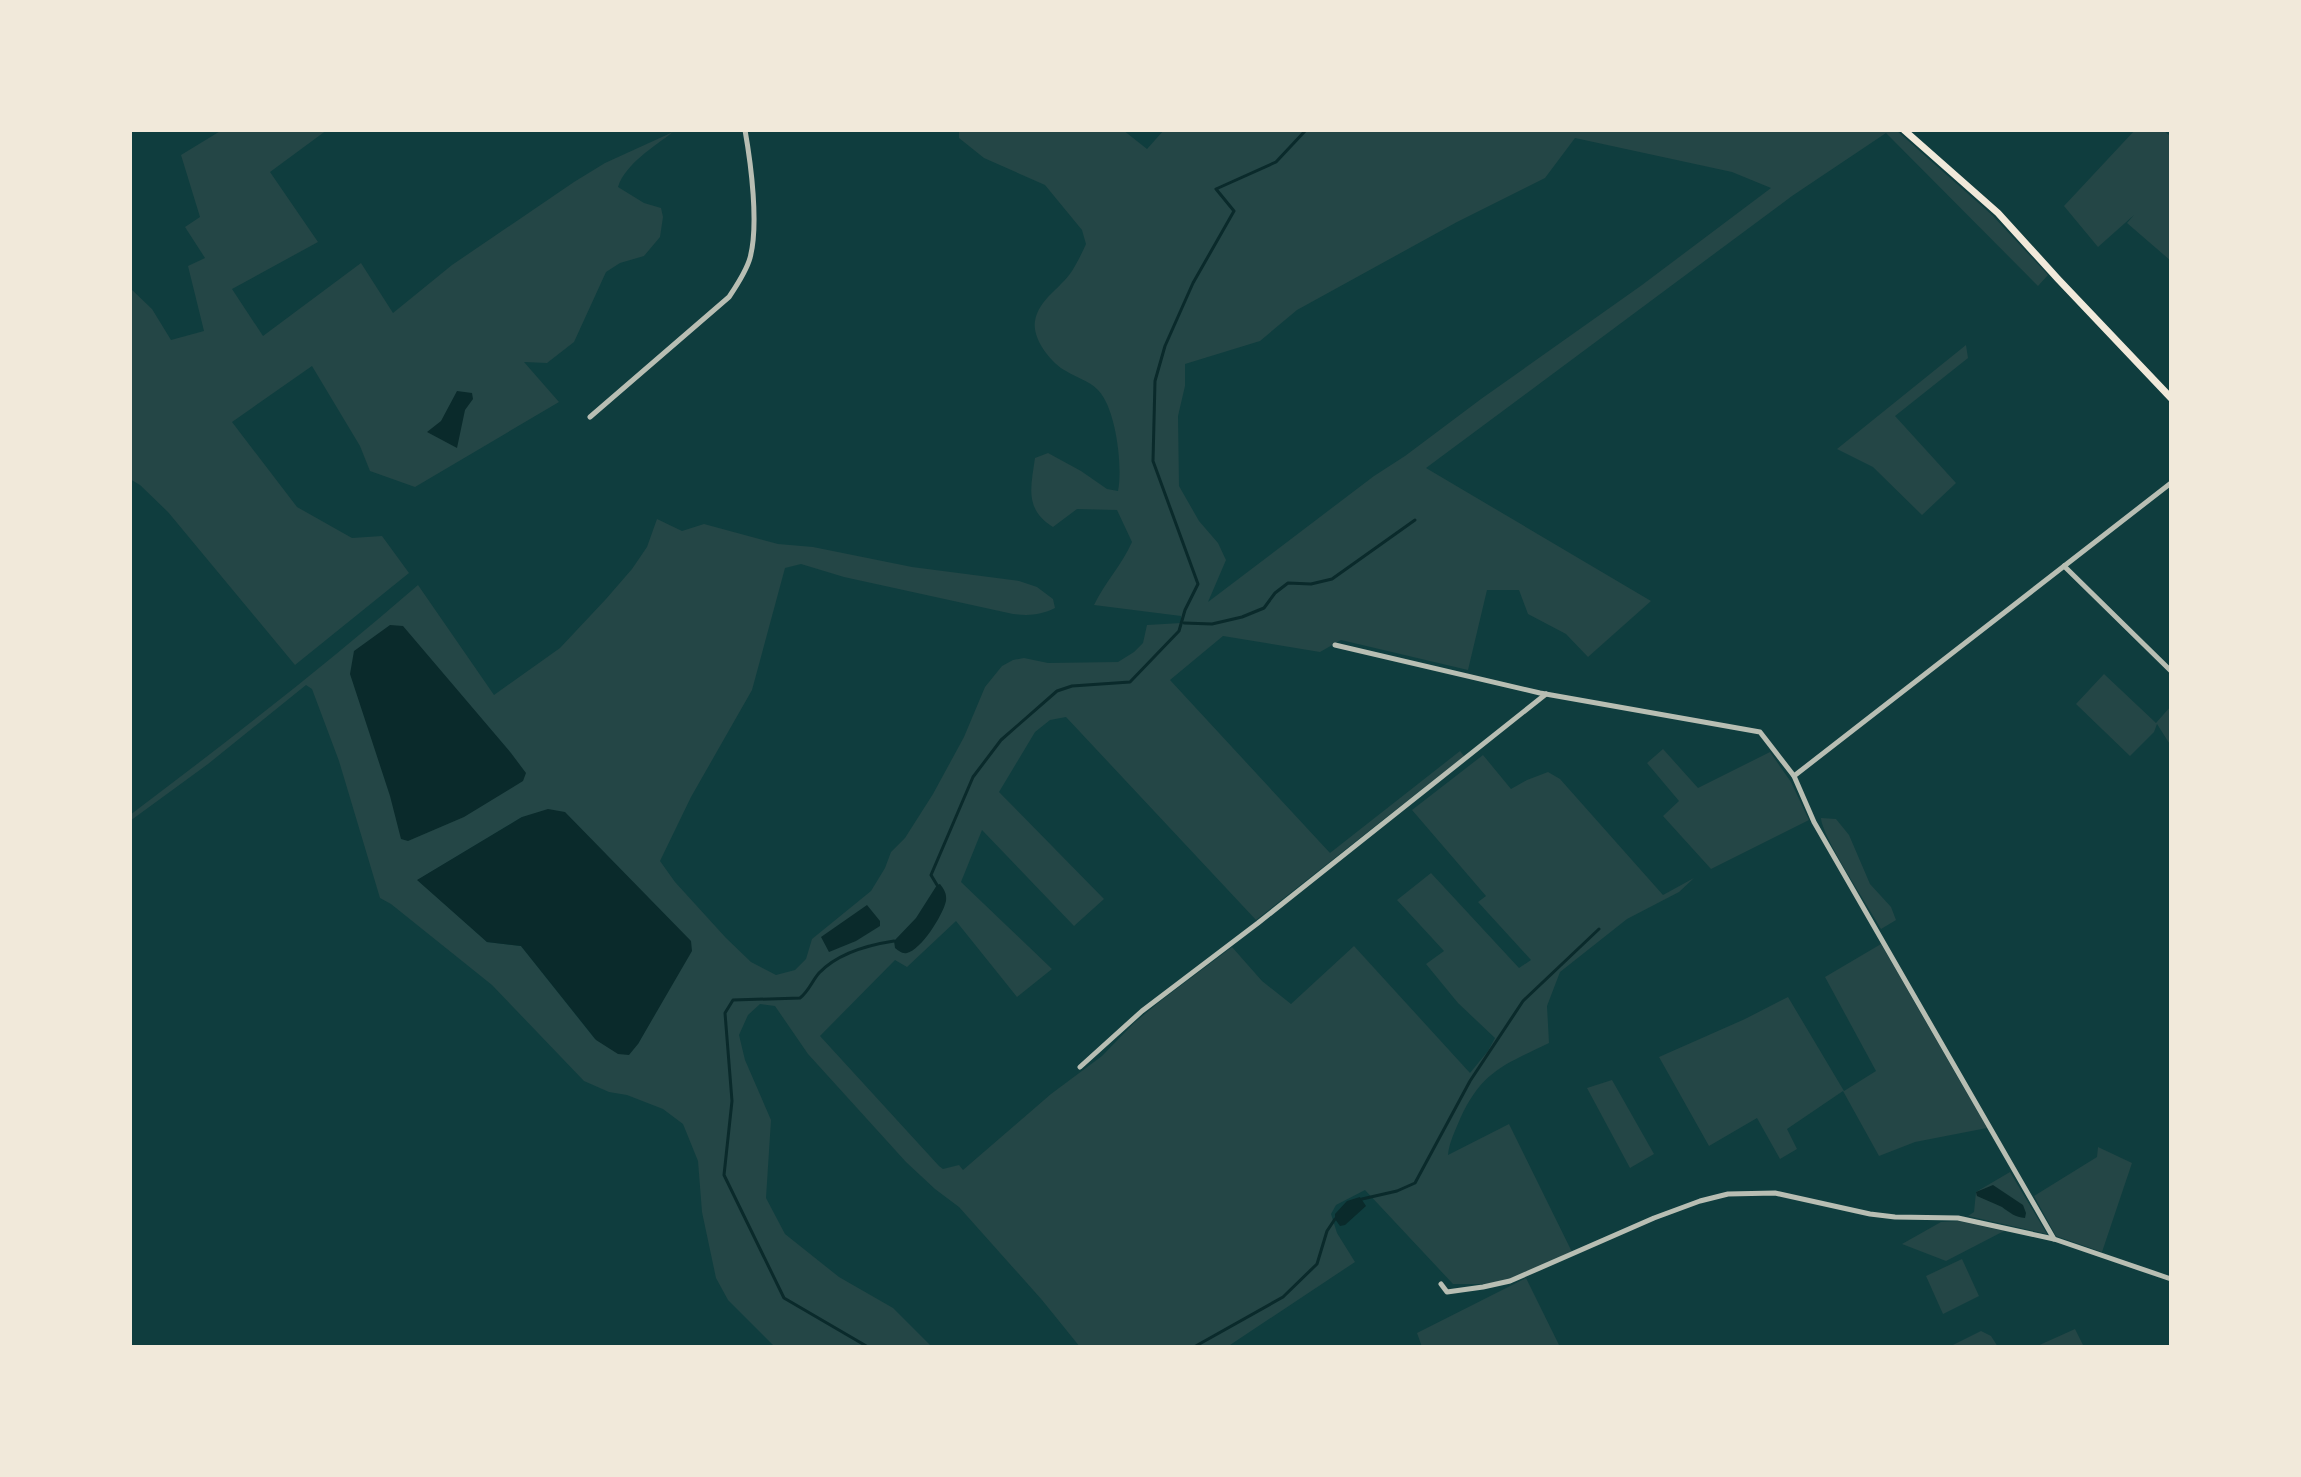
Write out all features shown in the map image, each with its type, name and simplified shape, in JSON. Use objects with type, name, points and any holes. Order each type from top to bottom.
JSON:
[{"type":"main road","points":[[1904,130],[1998,213],[2171,398]]},
{"type":"street","points":[[590,417],[729,297],[741,279],[750,259],[754,238],[745,130]]},
{"type":"street","points":[[1794,776],[2171,483]]},
{"type":"street","points":[[2064,566],[2171,671]]},
{"type":"street","points":[[1335,645],[1546,694],[1760,732],[1794,776],[1814,822],[2054,1239]]},
{"type":"street","points":[[1080,1067],[1142,1011],[1546,694]]},
{"type":"street","points":[[1441,1284],[1447,1292],[1510,1281],[1700,1201],[1728,1194],[1775,1193],[1870,1214],[1958,1218],[2054,1239],[2171,1279]]},
{"type":"shaded area","points":[[222,130],[327,130],[270,172],[318,242],[232,289],[263,336],[361,263],[393,313],[452,265],[574,182],[605,163],[673,132],[627,170],[618,187],[644,203],[661,208],[660,237],[644,256],[620,263],[606,272],[574,342],[547,363],[524,362],[559,402],[415,487],[370,471],[360,446],[312,366],[232,422],[297,507],[352,538],[382,536],[409,573],[295,665],[168,512],[130,479],[130,288],[152,309],[171,340],[204,331],[188,266],[205,258],[185,227],[200,217],[181,155]]},
{"type":"shaded area","points":[[959,130],[1123,130],[1147,149],[1164,130],[1896,130],[1992,215],[2048,275],[2038,286],[1886,133],[1792,196],[1426,468],[1651,601],[1588,657],[1566,634],[1528,614],[1519,590],[1487,590],[1468,670],[1341,640],[1320,652],[1223,636],[1170,680],[1330,853],[1460,751],[1464,756],[1256,920],[1066,717],[1050,720],[1035,732],[999,792],[1104,899],[1074,926],[982,830],[961,882],[1052,969],[1017,997],[956,921],[907,967],[895,960],[820,1036],[943,1169],[959,1165],[963,1170],[1051,1094],[1102,1056],[1134,1023],[1232,947],[1262,981],[1291,1004],[1354,946],[1470,1073],[1495,1038],[1458,1003],[1426,964],[1444,951],[1397,900],[1431,873],[1519,968],[1531,960],[1478,902],[1486,896],[1412,810],[1483,755],[1511,789],[1548,772],[1560,779],[1663,895],[1694,878],[1679,892],[1627,919],[1560,972],[1547,1006],[1549,1043],[1507,1064],[1486,1080],[1468,1103],[1451,1142],[1448,1155],[1509,1124],[1572,1252],[1505,1281],[1453,1284],[1365,1190],[1336,1205],[1331,1214],[1337,1233],[1355,1262],[1227,1347],[1080,1347],[959,1207],[906,1162],[808,1054],[775,1006],[760,1004],[748,1015],[739,1035],[745,1060],[771,1120],[766,1198],[785,1234],[839,1277],[893,1308],[931,1346],[942,1347],[775,1347],[728,1300],[716,1278],[702,1212],[698,1161],[683,1124],[663,1109],[584,1081],[492,985],[380,898],[339,761],[312,689],[306,685],[208,764],[130,821],[130,815],[276,703],[418,585],[494,695],[560,648],[606,599],[647,547],[657,519],[682,531],[704,524],[778,544],[1019,581],[1037,587],[1053,599],[1055,608],[1040,614],[1019,615],[844,577],[801,564],[785,568],[752,690],[691,797],[660,861],[675,882],[751,962],[776,975],[795,970],[806,959],[812,939],[871,891],[891,852],[905,838],[933,794],[964,737],[985,687],[1002,666],[1024,658],[1048,663],[1118,662],[1143,643],[1147,625],[1181,623],[1181,616],[1094,605],[1132,542],[1117,510],[1077,509],[1053,527],[1037,513],[1031,488],[1035,458],[1048,453],[1107,489],[1118,491],[1120,468],[1117,438],[1104,399],[1086,381],[1054,362],[1040,343],[1035,328],[1041,306],[1072,271],[1086,244],[1082,230],[1045,185],[984,158],[959,138]],"holes":[[[1575,138],[1732,172],[1771,188],[1642,285],[1374,476],[1208,602],[1226,560],[1179,486],[1178,416],[1185,386],[1185,364],[1260,341],[1297,310],[1457,222],[1545,178]],[[522,817],[654,1015],[638,1044],[595,1039],[521,946],[487,942],[418,880]]]},
{"type":"shaded area","points":[[2135,130],[2163,130],[2171,137],[2171,261],[2127,223],[2134,215],[2098,247],[2064,206]]},
{"type":"shaded area","points":[[1966,345],[1968,358],[1895,416],[1956,483],[1922,515],[1873,467],[1837,449]]},
{"type":"shaded area","points":[[457,391],[472,393],[473,399],[465,410],[457,448],[427,432],[441,421]]},
{"type":"shaded area","points":[[390,625],[403,626],[526,773],[523,781],[464,817],[408,841],[401,839],[350,674],[354,651]]},
{"type":"shaded area","points":[[2104,674],[2156,723],[2171,706],[2171,746],[2157,724],[2154,732],[2130,756],[2076,704]]},
{"type":"shaded area","points":[[1663,749],[1698,788],[1770,752],[1791,782],[1809,820],[1711,869],[1663,816],[1679,801],[1647,763]]},
{"type":"shaded area","points":[[548,809],[565,812],[691,941],[692,951],[629,1055],[618,1054],[596,1040],[521,946],[487,942],[417,880],[522,817]]},
{"type":"shaded area","points":[[1821,818],[1836,819],[1849,835],[1870,884],[1891,907],[1896,920],[1881,929],[1837,856]]},
{"type":"shaded area","points":[[940,884],[946,901],[936,923],[919,946],[907,953],[901,952],[895,948],[894,941],[916,918]]},
{"type":"shaded area","points":[[867,905],[880,921],[880,926],[856,941],[829,952],[821,937]]},
{"type":"shaded area","points":[[1881,944],[1987,1128],[1915,1142],[1879,1156],[1843,1091],[1787,1129],[1797,1149],[1780,1159],[1757,1118],[1709,1146],[1659,1057],[1788,997],[1844,1091],[1876,1071],[1825,977]]},
{"type":"shaded area","points":[[1612,1080],[1654,1154],[1630,1168],[1587,1088]]},
{"type":"shaded area","points":[[2098,1147],[2132,1163],[2102,1252],[2056,1236],[2034,1196],[2097,1157]]},
{"type":"shaded area","points":[[2010,1172],[2047,1234],[1968,1216],[1974,1212],[1976,1192]]},
{"type":"shaded area","points":[[1993,1185],[2023,1205],[2025,1218],[1977,1196],[1976,1192]]},
{"type":"shaded area","points":[[1360,1197],[1366,1206],[1340,1226],[1335,1214],[1347,1201]]},
{"type":"shaded area","points":[[1959,1221],[2004,1231],[1946,1261],[1902,1244],[1941,1222]]},
{"type":"shaded area","points":[[1962,1259],[1979,1296],[1943,1314],[1926,1276]]},
{"type":"shaded area","points":[[1526,1278],[1560,1347],[1422,1347],[1417,1333]]},
{"type":"shaded area","points":[[2075,1329],[2084,1347],[2035,1347]]},
{"type":"shaded area","points":[[1981,1331],[1991,1336],[1998,1347],[1949,1347]]},
{"type":"waterway","points":[[937,885],[931,875],[973,777],[1001,740],[1057,691],[1072,686],[1130,682],[1179,631],[1198,584],[1153,461],[1155,381],[1165,346],[1193,283],[1234,211],[1216,189],[1276,162],[1306,130]]},
{"type":"waterway","points":[[1184,623],[1212,624],[1242,617],[1264,608],[1275,593],[1288,583],[1311,584],[1332,579],[1415,520]]},
{"type":"waterway","points":[[1362,1199],[1397,1191],[1415,1183],[1470,1081],[1523,1001],[1599,929]]},
{"type":"waterway","points":[[868,1347],[784,1298],[724,1175],[732,1101],[725,1013],[733,1000],[800,998],[819,973],[835,960],[864,948],[894,941]]},
{"type":"waterway","points":[[1194,1347],[1283,1297],[1317,1264],[1327,1231],[1335,1219]]}]
